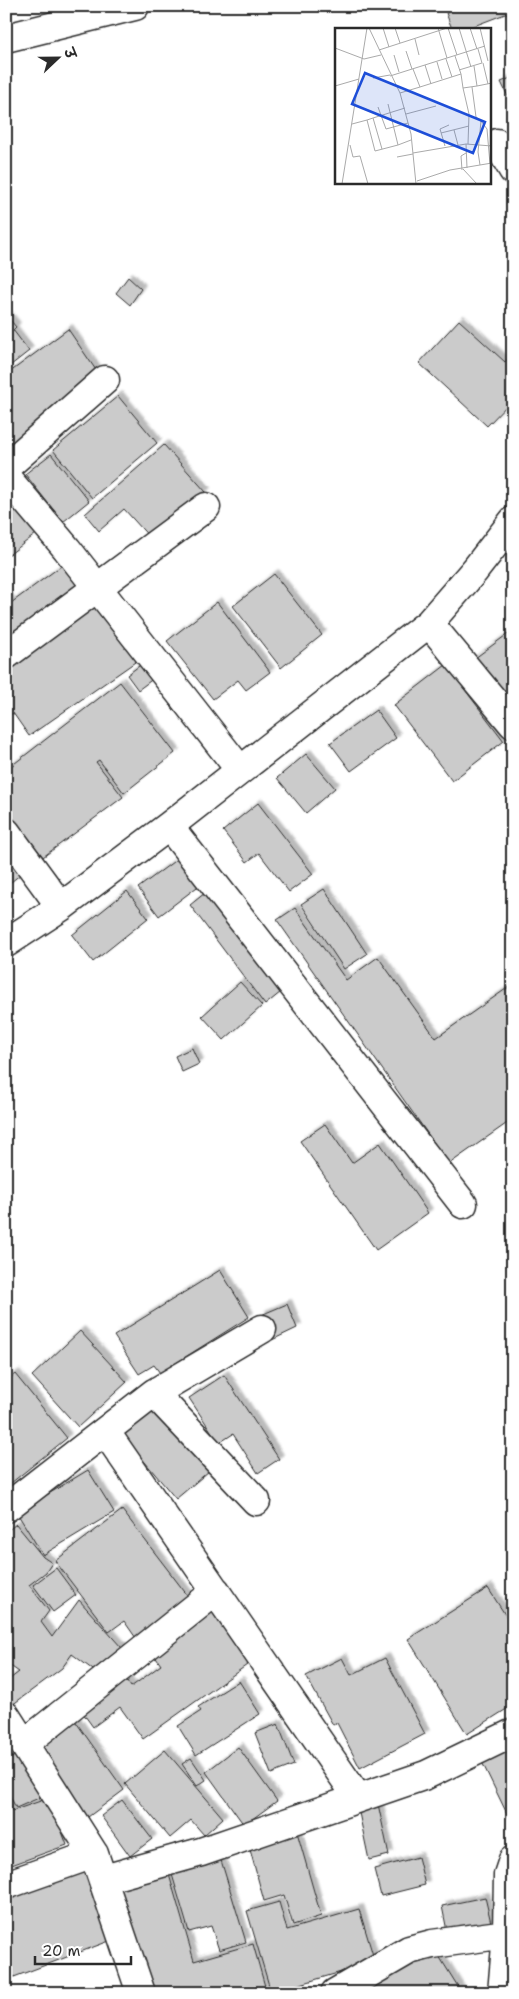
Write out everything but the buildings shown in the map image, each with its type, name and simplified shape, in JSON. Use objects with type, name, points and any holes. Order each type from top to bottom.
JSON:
[{"type":"street","points":[[6,38],[135,6]]},
{"type":"street","points":[[497,143],[513,170]]},
{"type":"street","points":[[6,467],[105,380]]},
{"type":"street","points":[[6,478],[96,587],[240,770]]},
{"type":"street","points":[[6,655],[206,507]]},
{"type":"street","points":[[6,943],[61,907],[169,826],[429,623],[475,570],[513,521]]},
{"type":"street","points":[[429,623],[513,724]]},
{"type":"street","points":[[169,826],[463,1204]]},
{"type":"street","points":[[6,832],[61,907]]},
{"type":"street","points":[[6,1508],[154,1393],[262,1329]]},
{"type":"street","points":[[154,1393],[256,1501]]},
{"type":"street","points":[[105,1431],[358,1798]]},
{"type":"street","points":[[24,1744],[216,1591]]},
{"type":"street","points":[[6,1716],[94,1854],[141,1993]]},
{"type":"street","points":[[104,1879],[201,1852],[426,1775],[513,1733]]},
{"type":"street","points":[[6,1885],[94,1854]]},
{"type":"street","points":[[502,1993],[507,1934],[508,1875],[513,1860]]},
{"type":"street","points":[[335,1993],[409,1950],[432,1944],[507,1934]]}]
